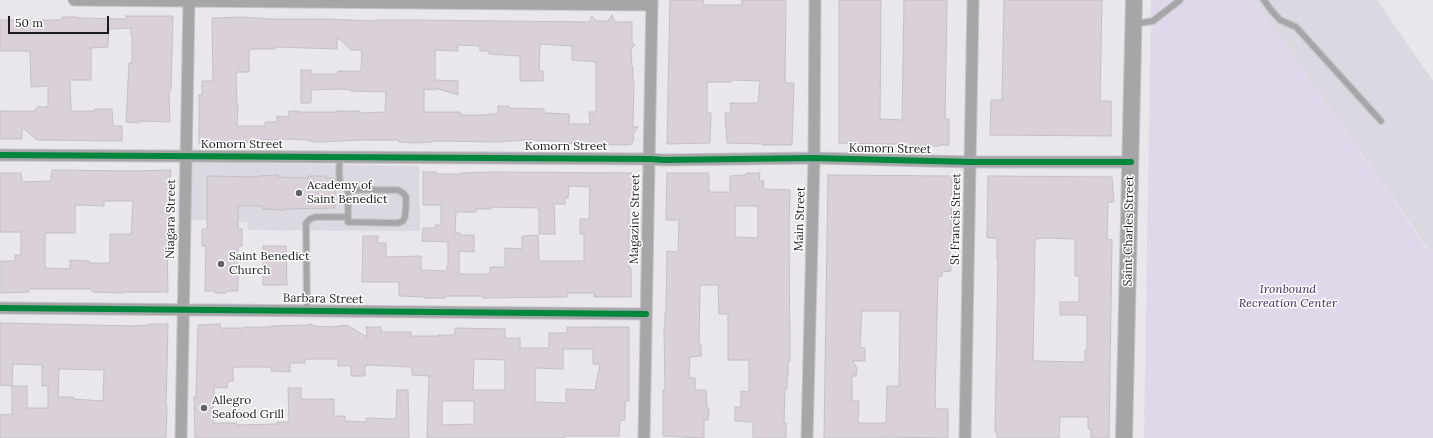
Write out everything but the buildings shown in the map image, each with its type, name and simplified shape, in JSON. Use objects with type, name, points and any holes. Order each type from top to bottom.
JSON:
[{"type":"street","points":[[74,0],[652,2]]},
{"type":"street","name":"Niagara Street","points":[[181,438],[189,0]]},
{"type":"street","name":"Main Street","points":[[807,438],[814,158],[815,0]]},
{"type":"street","name":"St Francis Street","points":[[965,438],[973,0]]},
{"type":"street","name":"Saint Charles Street","points":[[1124,438],[1134,0]]},
{"type":"street","name":"Magazine Street","points":[[644,438],[652,2]]},
{"type":"street","name":"Komorn Street","points":[[0,155],[340,156],[664,160],[814,158],[970,162],[1131,162]]},
{"type":"street","name":"Barbara Street","points":[[0,308],[646,314]]},
{"type":"lane","points":[[1134,24],[1153,21],[1180,0]]},
{"type":"lane","points":[[1264,0],[1280,20],[1296,27],[1381,121]]},
{"type":"lane","points":[[340,156],[340,184],[348,190],[398,190],[403,193],[406,197],[406,203],[405,217],[403,221],[398,223],[348,222],[348,190]]},
{"type":"lane","points":[[307,310],[306,223],[315,217],[348,217]]},
{"type":"shaded area","points":[[1254,0],[1377,0],[1433,81],[1433,251],[1429,250]]},
{"type":"shaded area","name":"Academy of Saint Benedict","points":[[179,162],[419,166],[420,231],[248,230],[247,222],[178,219]]},
{"type":"green space","name":"Ironbound Recreation Center","points":[[1151,0],[1254,0],[1428,250],[1433,251],[1433,438],[1144,438]]},
{"type":"cycle path","points":[[0,155],[664,160],[814,158],[970,162],[1131,162]]},
{"type":"cycle path","points":[[0,308],[646,314]]},
{"type":"place","name":"Academy of Saint Benedict","points":[[299,193]]},
{"type":"place","name":"Saint Benedict Church","points":[[221,264]]},
{"type":"place","name":"Allegro Seafood Grill","points":[[204,408]]}]
